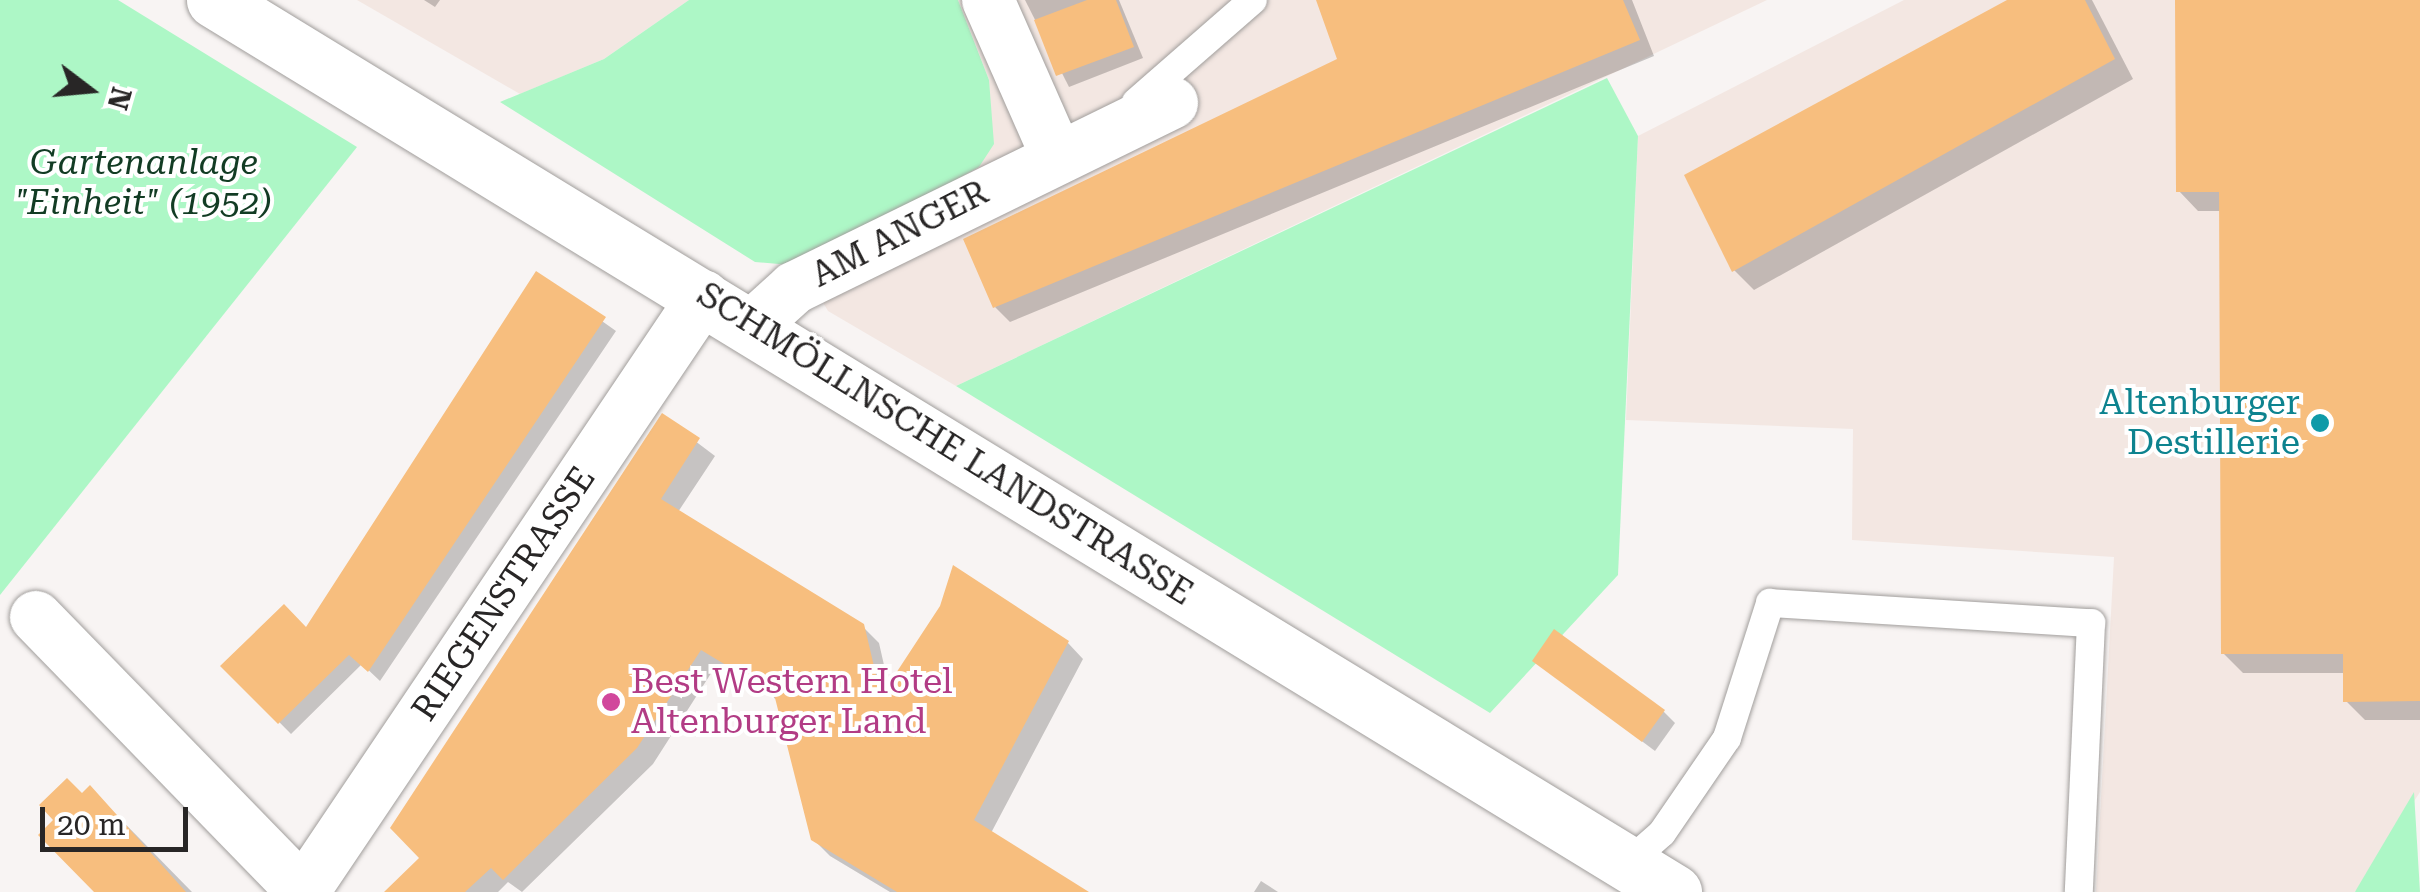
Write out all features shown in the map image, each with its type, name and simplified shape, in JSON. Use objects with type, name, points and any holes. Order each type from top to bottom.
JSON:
[{"type":"main road","name":"SCHMÖLLNSCHE LANDSTRASSE","points":[[214,0],[704,296],[1619,878],[1674,892]]},
{"type":"street","points":[[988,0],[1079,143]]},
{"type":"street","name":"AM ANGER","points":[[752,326],[794,288],[1079,143],[1172,103]]},
{"type":"street","name":"RIEGENSTRASSE","points":[[304,892],[704,296]]},
{"type":"street","points":[[36,618],[304,892]]},
{"type":"lane","name":"AM ANGER","points":[[1079,143],[1253,0]]},
{"type":"lane","points":[[1619,878],[1662,833],[1727,738],[1770,603],[2091,623],[2079,892]]},
{"type":"shaded area","points":[[357,0],[689,0],[604,59],[520,94]]},
{"type":"shaded area","points":[[958,0],[1767,0],[956,386],[828,311],[801,266],[989,80]]},
{"type":"shaded area","points":[[1904,0],[2420,0],[2420,792],[2355,892],[2096,892],[2114,557],[1852,540],[1853,429],[1626,420],[1638,136]]},
{"type":"green space","name":"Gartenanlage \"Einheit\" (1952)","points":[[0,0],[118,0],[357,147],[0,595]]},
{"type":"green space","points":[[689,0],[958,0],[989,80],[994,144],[979,167],[801,266],[755,262],[500,102],[604,59]]},
{"type":"green space","points":[[1607,78],[1638,136],[1618,575],[1490,713],[956,386]]},
{"type":"green space","points":[[2414,792],[2420,892],[2355,892],[2356,890]]},
{"type":"building","points":[[1087,0],[1116,0],[1134,47],[1056,76],[1034,20]]},
{"type":"building","points":[[1316,0],[1623,0],[1640,40],[993,308],[963,239],[1337,59]]},
{"type":"building","points":[[2007,0],[2085,0],[2115,59],[1732,272],[1684,175]]},
{"type":"building","name":"Altenburger Destillerie","points":[[2175,0],[2420,0],[2420,701],[2343,702],[2343,654],[2221,654],[2219,192],[2176,192]]},
{"type":"building","points":[[536,271],[606,317],[368,672],[349,655],[278,724],[220,666],[284,604],[306,627]]},
{"type":"building","points":[[662,413],[700,438],[661,499],[864,624],[881,696],[940,606],[953,565],[1069,641],[974,820],[1089,892],[897,892],[811,840],[774,694],[701,650],[637,748],[503,880],[491,868],[465,892],[384,892],[419,858],[390,828]]},
{"type":"building","points":[[1554,629],[1665,710],[1642,742],[1532,661]]},
{"type":"building","points":[[67,778],[82,793],[90,785],[186,892],[94,892],[38,835],[53,820],[39,805]]},
{"type":"place","name":"Altenburger Destillerie","points":[[2320,423]]},
{"type":"place","name":"Best Western Hotel Altenburger Land","points":[[611,702]]}]
